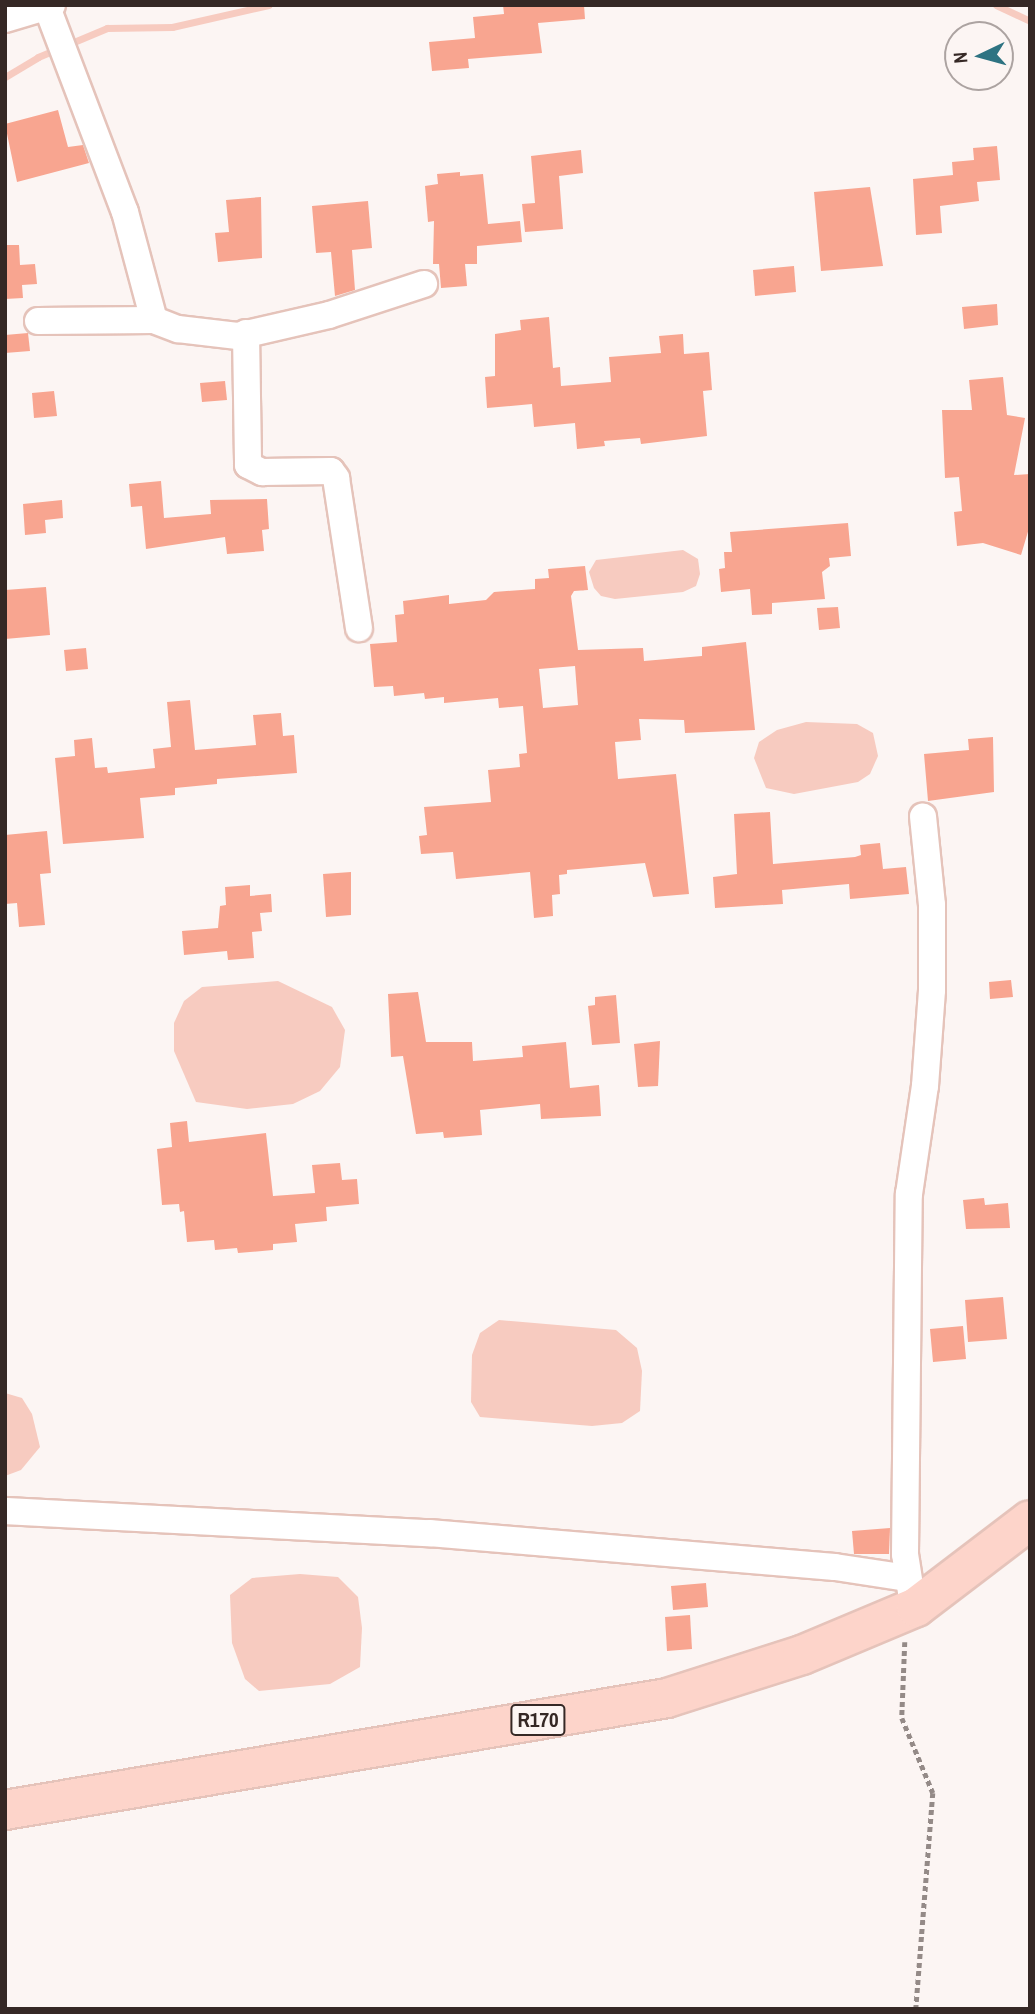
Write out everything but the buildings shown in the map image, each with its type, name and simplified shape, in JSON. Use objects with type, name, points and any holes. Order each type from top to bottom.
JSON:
[{"type":"main road","name":"R170","points":[[5,1810],[667,1698],[802,1655],[908,1599],[1030,1520]]},
{"type":"street","points":[[5,19],[51,12],[85,100],[143,269],[154,320]]},
{"type":"street","points":[[37,321],[154,320],[178,330],[246,333],[329,315],[424,284]]},
{"type":"street","points":[[246,333],[248,465],[262,472],[331,471],[336,478],[344,505],[359,628]]},
{"type":"street","points":[[5,1511],[429,1533],[822,1566],[908,1599],[909,1194],[925,1086],[932,990],[932,905],[923,816]]},
{"type":"path","points":[[908,1599],[902,1718],[933,1793],[916,2009]]},
{"type":"shaded area","points":[[683,550],[698,559],[700,574],[696,586],[683,592],[615,599],[601,596],[594,588],[589,572],[596,560]]},
{"type":"shaded area","points":[[806,722],[857,724],[873,733],[878,756],[870,774],[858,782],[794,794],[766,788],[754,758],[759,742],[777,730]]},
{"type":"shaded area","points":[[278,981],[332,1007],[345,1030],[340,1067],[320,1091],[293,1104],[247,1109],[196,1102],[174,1051],[174,1023],[184,1001],[202,987]]},
{"type":"shaded area","points":[[499,1320],[616,1330],[637,1348],[642,1371],[640,1411],[622,1423],[592,1426],[480,1417],[471,1402],[472,1355],[480,1333]]},
{"type":"shaded area","points":[[5,1393],[22,1398],[32,1414],[40,1447],[21,1470],[5,1476]]},
{"type":"shaded area","points":[[300,1574],[338,1577],[358,1597],[362,1628],[360,1667],[330,1684],[259,1691],[245,1679],[232,1643],[230,1595],[252,1578]]},
{"type":"waterway","points":[[5,77],[38,57],[107,28],[172,27],[269,5]]},
{"type":"waterway","points":[[996,5],[1030,21]]}]
